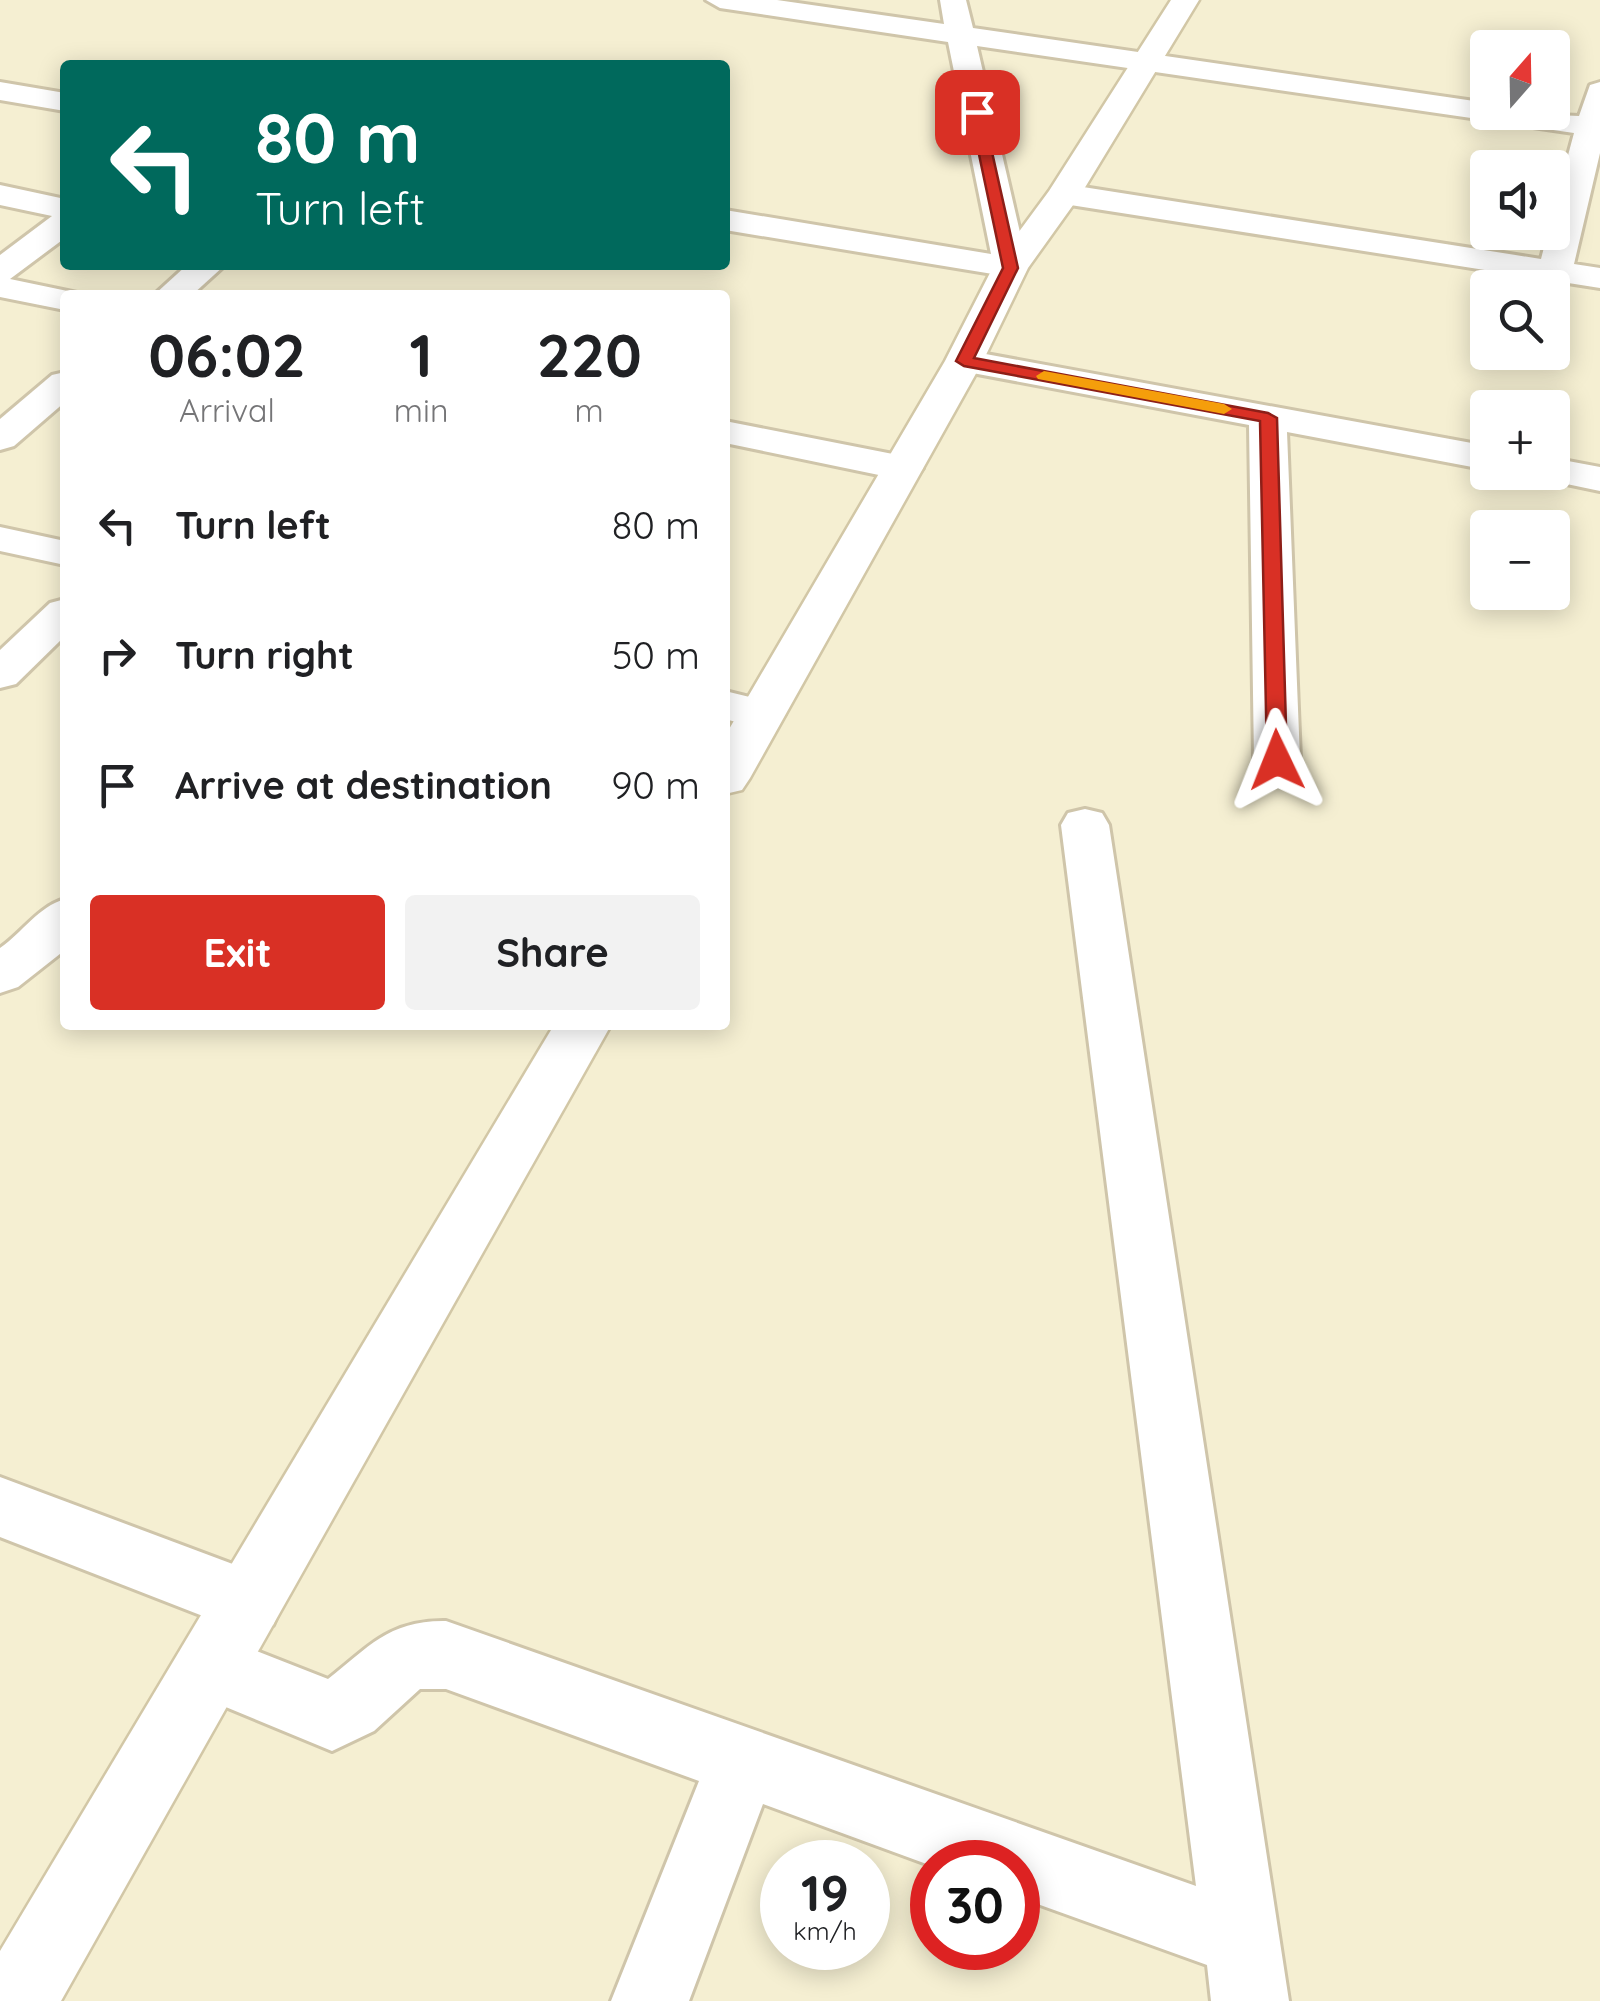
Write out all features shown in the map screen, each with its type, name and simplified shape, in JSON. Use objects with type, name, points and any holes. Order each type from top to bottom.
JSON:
[{"type":"main road","points":[[730,759],[743,710],[903,468],[1011,268],[1064,194],[1184,0]]},
{"type":"main road","points":[[16,2001],[580,1030]]},
{"type":"street","points":[[720,0],[1470,109]]},
{"type":"street","points":[[730,221],[1011,268],[953,0]]},
{"type":"street","points":[[0,90],[60,101]]},
{"type":"street","points":[[1556,270],[1597,128],[1600,91]]},
{"type":"street","points":[[1570,124],[1597,128]]},
{"type":"street","points":[[0,194],[60,208]]},
{"type":"street","points":[[1064,194],[1542,270]]},
{"type":"street","points":[[0,270],[60,226]]},
{"type":"street","points":[[177,290],[202,270]]},
{"type":"street","points":[[1570,274],[1600,278]]},
{"type":"street","points":[[0,287],[60,299]]},
{"type":"street","points":[[964,361],[1470,455]]},
{"type":"street","points":[[0,438],[60,388]]},
{"type":"street","points":[[1268,418],[1277,760]]},
{"type":"street","points":[[730,433],[903,468]]},
{"type":"street","points":[[1570,473],[1600,479]]},
{"type":"street","points":[[0,539],[60,552]]},
{"type":"street","points":[[0,674],[60,617]]},
{"type":"street","points":[[1085,824],[1138,1238],[1246,1970]]},
{"type":"street","points":[[0,974],[37,948],[60,923]]},
{"type":"street","points":[[0,1507],[250,1602]]},
{"type":"street","points":[[212,1667],[332,1716],[352,1708],[382,1675],[420,1652],[446,1655],[742,1764],[1246,1970]]},
{"type":"street","points":[[650,2001],[742,1764]]},
{"type":"shaded area","points":[[0,0],[1600,0],[1600,2001],[0,2001]]},
{"type":"slow traffic","points":[[1044,376],[1224,409]]},
{"type":"route","points":[[977,112],[1011,268],[964,361],[1268,418],[1277,760]]}]
